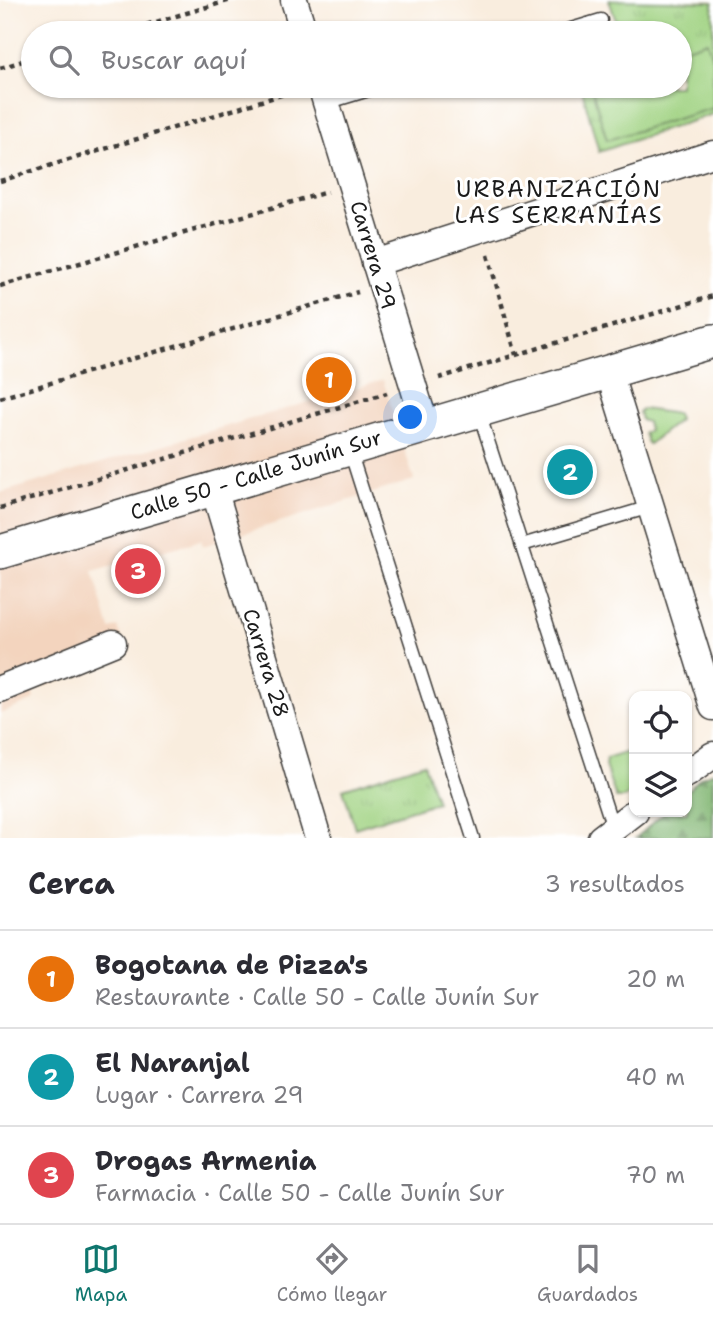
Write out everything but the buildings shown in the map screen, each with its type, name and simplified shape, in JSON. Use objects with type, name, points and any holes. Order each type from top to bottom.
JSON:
[{"type":"street","points":[[294,0],[300,21]]},
{"type":"street","name":"Carrera 29","points":[[317,98],[351,185],[425,424]]},
{"type":"street","points":[[379,274],[481,230],[713,154]]},
{"type":"street","name":"Calle 50 - Calle Junín Sur","points":[[0,552],[425,424],[713,341]]},
{"type":"street","points":[[609,372],[713,707]]},
{"type":"street","name":"Carrera 28","points":[[214,489],[312,837]]},
{"type":"street","points":[[0,689],[113,643]]},
{"type":"street","points":[[692,770],[713,755]]},
{"type":"street","points":[[607,833],[629,816]]},
{"type":"lane","points":[[477,410],[522,545],[607,833]]},
{"type":"lane","points":[[349,447],[473,838]]},
{"type":"lane","points":[[522,545],[650,507]]},
{"type":"path","points":[[159,21],[231,0]]},
{"type":"path","points":[[0,68],[21,62]]},
{"type":"path","points":[[0,181],[297,98]]},
{"type":"path","points":[[0,286],[351,185]]},
{"type":"path","points":[[481,230],[516,355]]},
{"type":"path","points":[[0,398],[379,274]]},
{"type":"path","points":[[0,508],[713,296]]},
{"type":"shaded area","points":[[383,380],[414,480],[203,546],[201,540],[93,571],[110,629],[118,627],[126,654],[32,690],[34,700],[0,714],[0,493]]},
{"type":"green space","points":[[609,0],[713,2],[713,114],[599,152],[584,98],[692,98],[692,21],[616,21]]},
{"type":"green space","points":[[707,41],[713,62],[713,108],[607,140],[595,98],[692,98],[692,46]]},
{"type":"green space","points":[[643,409],[677,414],[679,420],[649,444],[644,433],[649,430],[647,422],[641,420],[639,412]]},
{"type":"green space","points":[[629,752],[629,794],[624,798],[616,798],[605,766],[606,759]]},
{"type":"green space","points":[[424,763],[437,802],[355,828],[343,789]]},
{"type":"green space","points":[[713,772],[713,838],[636,838],[659,817],[692,817],[692,786],[701,777]]},
{"type":"place","name":"Bogotana de Pizza's","points":[[329,380]]},
{"type":"place","name":"El Naranjal","points":[[570,472]]},
{"type":"place","name":"Drogas Armenia","points":[[138,571]]},
{"type":"district","name":"URBANIZACIÓN LAS SERRANÍAS","points":[[559,202]]}]
